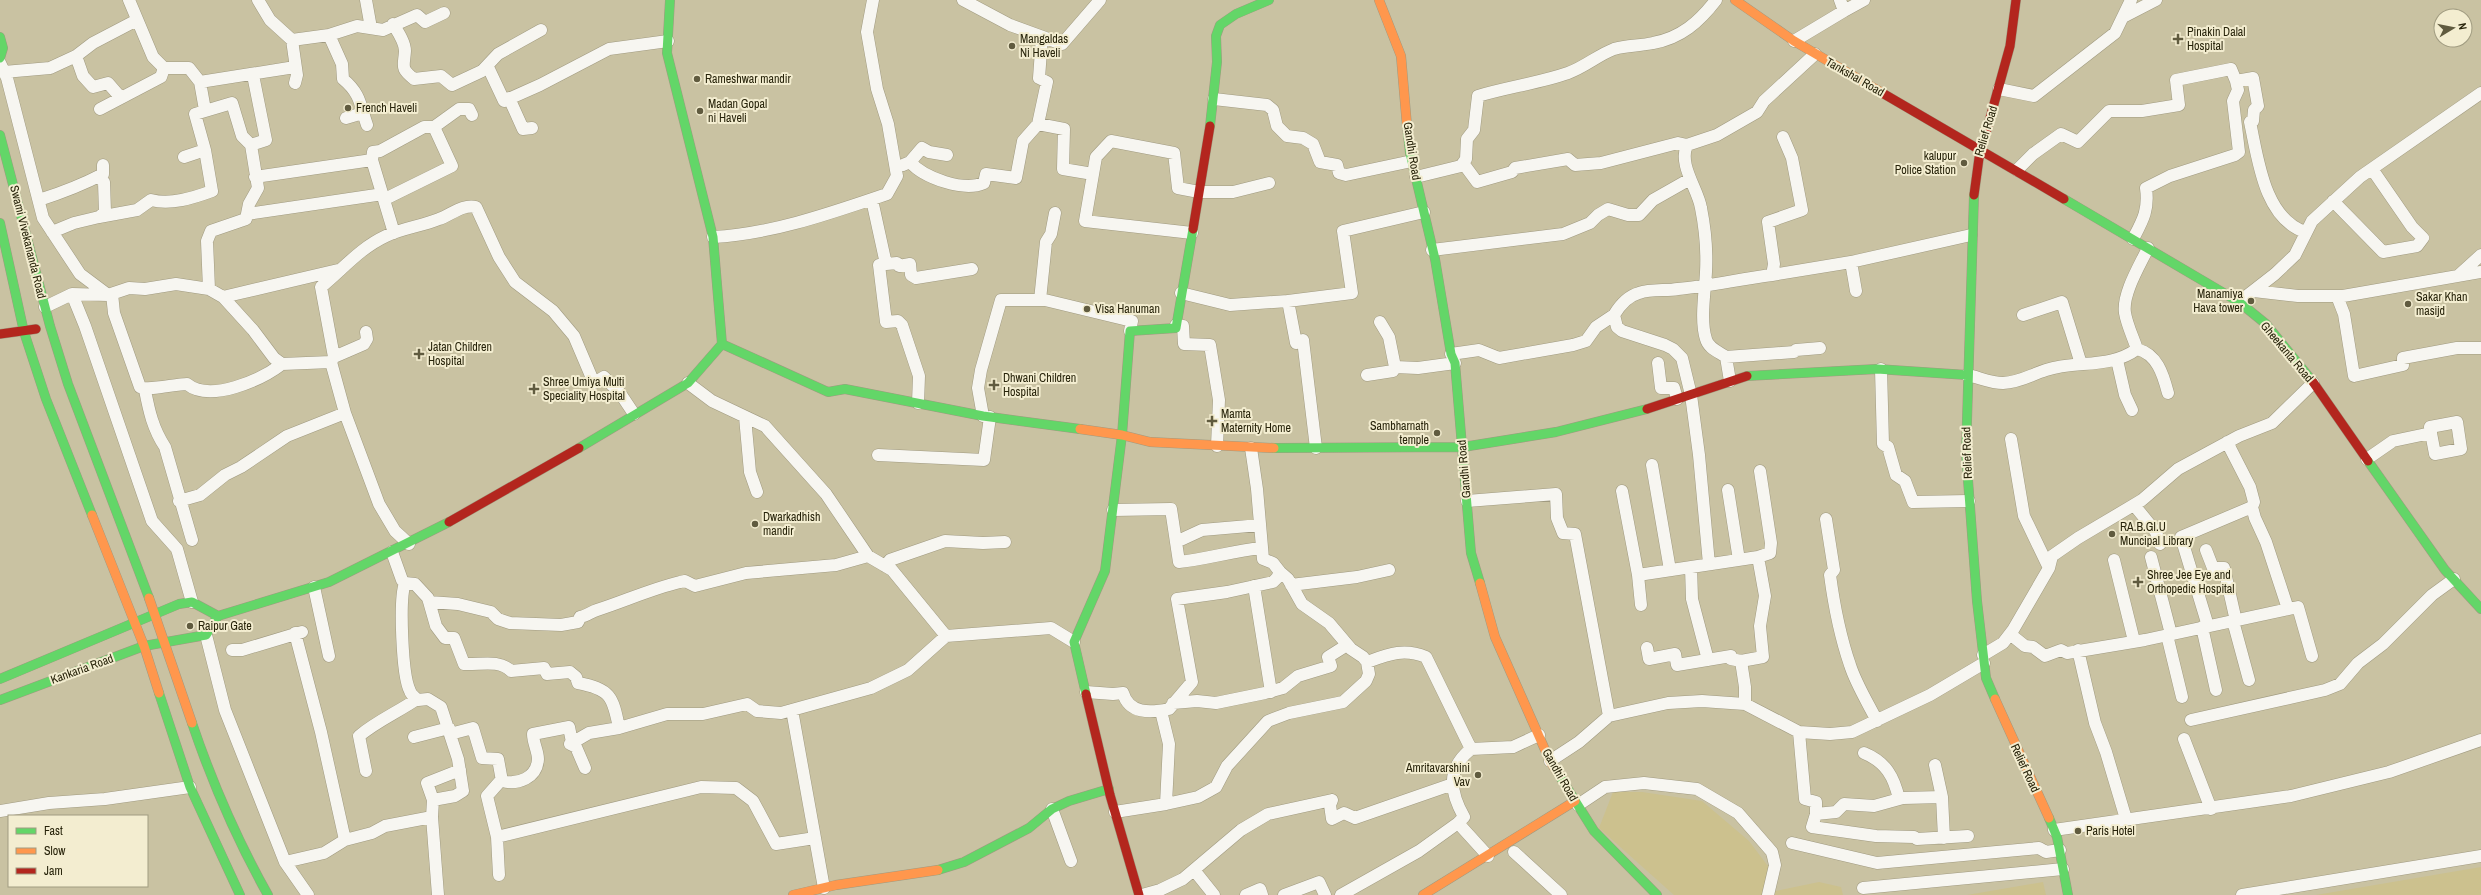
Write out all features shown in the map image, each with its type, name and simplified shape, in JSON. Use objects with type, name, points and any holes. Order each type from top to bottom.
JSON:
[{"type":"street","points":[[129,0],[153,57],[164,68],[189,68],[200,82],[205,110]]},
{"type":"street","points":[[258,0],[270,20],[292,40],[295,83]]},
{"type":"street","points":[[366,0],[371,28]]},
{"type":"street","points":[[308,895],[285,862],[225,710],[206,635],[218,616],[314,588],[409,544],[500,495],[688,383],[722,344],[713,237],[667,53],[670,0]]},
{"type":"street","points":[[713,237],[738,236],[846,210],[887,194],[897,176],[888,124],[877,89],[867,32],[871,0]]},
{"type":"street","points":[[962,4],[1010,25],[1062,44],[1100,0]]},
{"type":"street","points":[[1130,331],[1176,328],[1214,100],[1217,62],[1216,36],[1220,25],[1236,14],[1269,0]]},
{"type":"street","name":"Gandhi Road","points":[[1379,0],[1401,56],[1412,161],[1432,250],[1453,358],[1463,447],[1471,553],[1495,637],[1550,761],[1577,808],[1594,831],[1657,895]]},
{"type":"street","points":[[1416,177],[1461,166],[1466,159],[1466,139],[1474,130],[1478,96],[1512,86],[1540,82],[1571,72],[1617,48],[1653,43],[1675,37],[1704,15],[1716,0]]},
{"type":"street","name":"Tankshal Road","points":[[1735,0],[1815,54],[1979,150]]},
{"type":"street","points":[[1794,41],[1842,5],[1864,0]]},
{"type":"street","name":"Relief Road","points":[[2016,0],[2016,21],[1999,89],[1979,150],[1974,181],[1971,234],[1966,453],[1969,501],[1986,678],[2054,830],[2060,850],[2068,895]]},
{"type":"street","points":[[1999,89],[2034,96],[2116,33],[2131,0]]},
{"type":"street","points":[[2124,16],[2156,0]]},
{"type":"street","points":[[292,40],[329,35],[358,26],[383,30],[393,24],[417,15],[424,22],[444,13]]},
{"type":"street","points":[[137,20],[93,43],[76,56],[50,68],[2,68],[43,218],[80,274],[110,294],[114,314],[140,387],[145,390],[168,384],[173,386],[187,384],[194,390],[216,391],[260,378],[282,364],[332,359],[364,344],[367,339],[366,332]]},
{"type":"street","points":[[393,24],[403,44],[405,52],[402,62],[404,72],[414,79],[426,79],[441,76],[452,85],[488,67],[498,54],[541,30]]},
{"type":"street","points":[[329,35],[342,64],[343,79],[354,89],[367,125]]},
{"type":"street","points":[[910,162],[916,169],[932,178],[954,184],[976,186],[984,183],[986,174],[1016,178],[1023,141],[1038,124],[1047,82],[1039,78],[1042,36]]},
{"type":"street","points":[[0,37],[3,48],[0,58]]},
{"type":"street","points":[[488,67],[504,101],[540,85],[609,49],[668,41]]},
{"type":"street","points":[[1463,163],[1477,182],[1512,172],[1514,168],[1568,160],[1575,165],[1601,163],[1678,143],[1687,145],[1717,135],[1757,112],[1764,101],[1815,54]]},
{"type":"street","points":[[76,56],[83,76],[93,87],[108,83],[121,98]]},
{"type":"street","points":[[200,82],[253,75],[295,67]]},
{"type":"street","points":[[100,108],[161,76],[164,68]]},
{"type":"street","points":[[2017,170],[2033,154],[2061,134],[2078,142],[2109,111],[2142,111],[2179,105],[2176,80],[2231,69],[2238,90],[2233,101],[2239,152],[2235,155],[2170,176],[2146,188],[2148,204],[2143,220],[2133,239]]},
{"type":"street","points":[[251,145],[266,140],[253,75]]},
{"type":"street","points":[[2236,81],[2253,78],[2258,106],[2254,110],[2253,121],[2250,122],[2260,169],[2269,194],[2279,213],[2297,230],[2305,232]]},
{"type":"street","points":[[2239,302],[2254,291],[2295,254],[2312,221],[2332,201],[2372,169],[2481,94]]},
{"type":"street","points":[[509,98],[523,129],[532,128]]},
{"type":"street","points":[[1214,100],[1267,105],[1273,110],[1277,126],[1287,136],[1302,138],[1314,144],[1320,162],[1325,165],[1337,165],[1339,173],[1346,175],[1412,161]]},
{"type":"street","points":[[52,232],[74,223],[137,210],[151,200],[161,202],[179,201],[215,192],[195,114],[232,103],[242,136],[251,145],[258,188],[247,214],[242,221],[211,231],[207,241],[209,289]]},
{"type":"street","points":[[394,233],[372,160],[373,152],[380,151],[424,127],[434,127],[459,108],[469,109],[472,115]]},
{"type":"street","points":[[346,118],[363,112]]},
{"type":"street","points":[[1038,124],[1064,129],[1063,169],[1093,174]]},
{"type":"street","points":[[247,214],[384,196],[452,166],[434,127]]},
{"type":"street","name":"Swami Vivekananda Road","points":[[0,135],[50,326],[68,384],[155,613],[210,776],[251,865],[268,895]]},
{"type":"street","points":[[1772,275],[1774,264],[1768,222],[1802,210],[1792,158],[1783,137]]},
{"type":"street","points":[[1192,233],[1085,221],[1096,157],[1112,141],[1174,153],[1178,188],[1199,192],[1232,192],[1269,183]]},
{"type":"street","points":[[1687,145],[1684,152],[1690,179],[1702,208],[1706,272],[1706,339],[1710,347],[1726,357],[1794,352],[1796,350],[1820,348]]},
{"type":"street","points":[[896,168],[910,162],[922,148],[929,152],[947,154]]},
{"type":"street","points":[[184,157],[204,150]]},
{"type":"street","name":"Gheekanta Road","points":[[1979,150],[2017,170],[2239,302],[2266,324],[2313,383],[2454,579],[2480,606]]},
{"type":"street","points":[[256,177],[372,160]]},
{"type":"street","points":[[39,200],[70,190],[87,180],[98,177],[103,174],[103,165]]},
{"type":"street","points":[[2332,201],[2383,252],[2417,246],[2423,238],[2412,228],[2372,169]]},
{"type":"street","points":[[98,177],[104,182],[106,205],[105,212],[99,217]]},
{"type":"street","points":[[1432,250],[1563,234],[1590,223],[1598,215],[1608,209],[1628,215],[1639,215],[1653,200],[1690,179]]},
{"type":"street","points":[[872,200],[886,264]]},
{"type":"street","points":[[409,544],[395,531],[379,504],[345,413],[332,359],[321,287],[349,260],[394,233],[440,219],[457,210],[471,206],[476,207],[499,256],[515,282],[564,323],[580,346],[585,365],[594,383],[604,377],[620,393],[634,414]]},
{"type":"street","points":[[1181,293],[1230,305],[1288,301],[1352,293],[1343,231],[1424,212]]},
{"type":"street","points":[[1040,300],[1046,242],[1051,234],[1055,213]]},
{"type":"street","name":"Swami Vivekananda Road","points":[[0,223],[24,332],[46,398],[144,646],[190,787],[239,894]]},
{"type":"street","points":[[1395,367],[1418,368],[1479,350],[1498,358],[1586,341],[1596,327],[1614,315],[1626,299],[1639,293],[1680,289],[1705,284],[1719,284],[1851,262],[1971,234]]},
{"type":"street","points":[[2137,349],[2125,313],[2126,301],[2133,278],[2148,248]]},
{"type":"street","points":[[2459,276],[2481,255]]},
{"type":"street","points":[[918,403],[919,376],[902,325],[898,321],[886,322],[879,265],[897,262],[899,266],[910,264],[911,275],[916,278],[972,269]]},
{"type":"street","points":[[1851,262],[1856,291]]},
{"type":"street","points":[[223,297],[340,270]]},
{"type":"street","points":[[2254,291],[2298,296],[2336,296],[2481,272]]},
{"type":"street","points":[[45,307],[72,294],[110,294],[129,288],[146,288],[176,284],[209,289],[223,297],[253,330],[274,358],[282,364]]},
{"type":"street","points":[[72,294],[85,326],[152,521],[178,549],[192,602]]},
{"type":"street","points":[[2336,296],[2344,314],[2354,376],[2403,365],[2403,358],[2457,348],[2481,348]]},
{"type":"street","points":[[878,455],[984,460],[986,416],[978,388],[981,370],[1001,300],[1040,300],[1132,321],[1122,435],[1105,571],[1074,642],[1109,789],[1139,895]]},
{"type":"street","points":[[1288,301],[1296,344],[1303,340],[1316,448]]},
{"type":"street","points":[[2023,315],[2062,302],[2081,364]]},
{"type":"street","points":[[1614,315],[1617,327],[1622,331],[1673,349],[1682,358],[1691,395],[1704,501],[1709,564]]},
{"type":"street","points":[[1380,322],[1389,337],[1395,367]]},
{"type":"street","points":[[1176,325],[1183,326],[1184,344],[1210,345],[1219,400],[1218,446]]},
{"type":"street","points":[[0,334],[24,332],[50,326]]},
{"type":"street","points":[[722,344],[828,392],[845,389],[986,416],[1122,435],[1150,442],[1251,448],[1463,447],[1556,432],[1635,413],[1749,375],[1881,369],[1967,375],[2000,383],[2017,382],[2045,370],[2117,360],[2137,349],[2148,352],[2156,361],[2164,376],[2168,393]]},
{"type":"street","points":[[1726,357],[1730,381]]},
{"type":"street","points":[[2117,360],[2122,385],[2132,410]]},
{"type":"street","points":[[1658,363],[1662,388],[1674,388],[1677,399]]},
{"type":"street","points":[[1367,374],[1393,371],[1395,367]]},
{"type":"street","points":[[1881,369],[1883,444],[1888,447],[1896,475],[1905,481],[1913,502],[1969,501]]},
{"type":"street","points":[[688,383],[712,400],[765,426],[826,494],[868,556],[892,570],[946,636]]},
{"type":"street","points":[[1550,761],[1578,742],[1609,716],[1668,703],[1702,702],[1745,704],[1799,732],[1830,734],[1852,732],[1930,695],[1984,659],[2003,642],[2010,634],[2049,568],[2052,556],[2078,538],[2134,505],[2178,469],[2227,442],[2272,423],[2313,383]]},
{"type":"street","points":[[145,390],[149,413],[158,437],[165,447],[179,501],[192,540]]},
{"type":"street","points":[[179,501],[200,495],[225,475],[241,467],[287,436],[345,413]]},
{"type":"street","points":[[745,417],[750,472],[756,492]]},
{"type":"street","points":[[2367,459],[2393,441],[2431,433]]},
{"type":"street","points":[[2011,439],[2024,516],[2049,568]]},
{"type":"street","points":[[2227,442],[2250,487],[2254,502],[2252,507],[2288,609]]},
{"type":"street","points":[[1115,812],[1198,797],[1216,787],[1227,766],[1268,721],[1289,713],[1343,702],[1366,681],[1369,674],[1367,662],[1348,645],[1329,623],[1302,604],[1291,585],[1273,563],[1262,559],[1257,489],[1251,448]]},
{"type":"street","points":[[1652,465],[1670,570]]},
{"type":"street","points":[[1638,575],[1758,557],[1770,553],[1771,543],[1760,472]]},
{"type":"street","points":[[1728,490],[1739,560]]},
{"type":"street","points":[[1622,491],[1638,575],[1641,606]]},
{"type":"street","points":[[1467,500],[1556,494],[1557,518],[1563,533],[1575,534],[1609,716]]},
{"type":"street","points":[[2134,505],[2156,532],[2160,544]]},
{"type":"street","points":[[2216,690],[2205,627],[2181,537],[2252,507]]},
{"type":"street","points":[[1112,510],[1171,509],[1179,562],[1203,559],[1235,550],[1261,548]]},
{"type":"street","points":[[1826,520],[1834,570],[1830,575],[1834,604],[1843,642],[1850,666],[1877,721]]},
{"type":"street","points":[[1176,542],[1202,530],[1260,525]]},
{"type":"street","points":[[884,566],[896,558],[945,540],[1005,542]]},
{"type":"street","points":[[2206,550],[2213,568],[2224,568],[2249,680]]},
{"type":"street","points":[[392,552],[398,573],[405,583],[415,584],[429,602],[436,626],[445,638],[454,638],[464,664],[480,665],[494,663],[506,666],[511,671],[544,668],[547,674],[570,672],[576,677],[578,683],[601,688],[607,692],[616,712],[619,728]]},
{"type":"street","points":[[429,602],[458,604],[491,612],[498,619],[510,623],[561,625],[578,622],[580,617],[590,612],[624,602],[641,593],[680,582],[685,581],[695,586],[750,572],[836,565],[868,556]]},
{"type":"street","points":[[1647,648],[1649,659],[1675,654],[1677,665],[1731,656],[1731,659],[1741,661],[1763,657],[1760,626],[1764,596],[1758,557]]},
{"type":"street","points":[[2151,557],[2182,697]]},
{"type":"street","points":[[2114,560],[2134,641]]},
{"type":"street","points":[[1691,567],[1692,599],[1708,660]]},
{"type":"street","points":[[1291,585],[1357,577],[1389,570]]},
{"type":"street","points":[[1086,692],[1113,694],[1123,693],[1126,702],[1132,708],[1161,711],[1169,709],[1192,682],[1177,599],[1185,600],[1272,582],[1277,578],[1280,572]]},
{"type":"street","points":[[2191,720],[2325,690],[2340,684],[2358,663],[2383,644],[2432,595],[2454,579]]},
{"type":"street","points":[[405,583],[402,590],[404,659],[410,691],[417,699]]},
{"type":"street","points":[[1254,586],[1271,692]]},
{"type":"street","points":[[314,588],[329,656]]},
{"type":"street","points":[[0,680],[135,624],[155,613],[179,604],[192,602],[218,616]]},
{"type":"street","points":[[2010,634],[2025,646],[2033,647],[2045,656],[2061,650],[2067,653],[2134,641],[2298,607],[2312,656]]},
{"type":"street","points":[[572,742],[589,733],[619,728],[667,714],[703,714],[747,704],[757,711],[781,713],[871,688],[908,670],[946,636],[1051,628],[1074,642]]},
{"type":"street","points":[[232,650],[249,648],[299,632],[345,840]]},
{"type":"street","name":"Kankaria Road","points":[[0,700],[144,646],[164,641],[206,635]]},
{"type":"street","points":[[1174,703],[1197,700],[1216,703],[1271,692],[1283,688],[1298,676],[1316,669],[1331,666],[1328,657],[1348,645]]},
{"type":"street","points":[[2078,650],[2095,723],[2106,752],[2126,819]]},
{"type":"street","points":[[1367,662],[1388,654],[1412,651],[1426,657],[1471,749]]},
{"type":"street","points":[[1741,661],[1745,704]]},
{"type":"street","points":[[366,771],[359,736],[385,716],[400,710],[417,699],[428,699],[441,707],[450,731],[460,770],[463,791],[455,796],[433,800]]},
{"type":"street","points":[[792,710],[824,888]]},
{"type":"street","points":[[1161,711],[1169,744],[1166,804]]},
{"type":"street","points":[[502,779],[509,782],[530,777],[538,759],[533,734],[569,727],[572,742],[570,744],[576,747],[585,768]]},
{"type":"street","points":[[414,737],[473,728],[482,758],[498,759],[502,779]]},
{"type":"street","points":[[1799,732],[1805,799],[1816,802],[1816,814],[1812,828],[1890,837],[1914,836],[1917,839],[1927,840],[1968,836]]},
{"type":"street","points":[[1341,895],[1419,851],[1464,817],[1455,801],[1453,784],[1458,761],[1471,749],[1513,747],[1539,735]]},
{"type":"street","points":[[2184,739],[2211,809]]},
{"type":"street","points":[[2054,830],[2126,819],[2211,809],[2291,796],[2390,772],[2481,740]]},
{"type":"street","points":[[1864,753],[1884,765],[1895,780],[1899,799]]},
{"type":"street","points":[[1935,765],[1942,797],[1944,838]]},
{"type":"street","points":[[438,895],[432,817],[433,800],[427,783],[460,770]]},
{"type":"street","points":[[499,875],[497,837],[487,796],[502,779]]},
{"type":"street","points":[[1423,895],[1488,856],[1577,808],[1605,787],[1644,783],[1697,789],[1738,813],[1772,852],[1775,865],[1768,895]]},
{"type":"street","points":[[1142,895],[1165,888],[1194,870],[1241,830],[1278,811],[1332,800],[1330,804],[1332,819],[1344,813],[1356,818],[1453,784]]},
{"type":"street","points":[[0,812],[49,803],[105,799],[190,787]]},
{"type":"street","points":[[497,837],[701,787],[736,788],[753,801],[776,844],[815,838]]},
{"type":"street","points":[[793,895],[824,888],[937,870],[964,862],[1029,828],[1052,809],[1068,801],[1109,789]]},
{"type":"street","points":[[1816,814],[1836,812],[1844,804],[1874,806],[1899,799],[1942,797]]},
{"type":"street","points":[[1052,809],[1071,861]]},
{"type":"street","points":[[285,862],[324,853],[345,840],[372,832],[385,826],[432,817]]},
{"type":"street","points":[[1458,823],[1488,856]]},
{"type":"street","points":[[1792,843],[1877,863],[2039,848],[2046,852],[2060,850]]},
{"type":"street","points":[[1525,845],[1511,854],[1562,895]]},
{"type":"street","points":[[2242,895],[2481,856]]},
{"type":"street","points":[[1863,888],[2063,869]]},
{"type":"street","points":[[1194,870],[1214,895]]},
{"type":"street","points":[[1284,895],[1319,882],[1325,895]]},
{"type":"street","points":[[1246,895],[1260,889],[1262,895]]},
{"type":"shaded area","points":[[1613,792],[1642,792],[1702,801],[1749,841],[1774,874],[1766,893],[1819,882],[1841,887],[1843,895],[1674,895],[1599,828]]},
{"type":"shaded area","points":[[2481,867],[2481,895],[2316,895]]},
{"type":"shaded area","points":[[2043,882],[2046,895],[1967,895]]},
{"type":"traffic: fast","points":[[579,448],[688,383],[722,344],[713,237],[667,53],[670,0]]},
{"type":"traffic: fast","points":[[1210,126],[1217,62],[1216,36],[1220,25],[1236,14],[1269,0]]},
{"type":"traffic: fast","points":[[0,37],[3,48],[0,58]]},
{"type":"traffic: fast","points":[[1407,126],[1410,153],[1435,259],[1451,354],[1455,363],[1471,553],[1480,583]]},
{"type":"traffic: fast","points":[[0,135],[50,326],[68,384],[149,598]]},
{"type":"traffic: fast","points":[[1974,195],[1966,453],[1977,601],[1986,678],[1995,699]]},
{"type":"traffic: fast","points":[[2064,199],[2239,302],[2266,324],[2313,382]]},
{"type":"traffic: fast","points":[[0,223],[24,332],[46,399],[92,515]]},
{"type":"traffic: fast","points":[[1086,694],[1074,642],[1105,571],[1122,435],[1130,331],[1176,328],[1193,229]]},
{"type":"traffic: fast","points":[[722,344],[828,392],[845,389],[983,416],[1080,429]]},
{"type":"traffic: fast","points":[[1747,376],[1877,369],[1967,375]]},
{"type":"traffic: fast","points":[[1274,448],[1463,447],[1556,432],[1647,409]]},
{"type":"traffic: fast","points":[[2368,461],[2445,570],[2481,609]]},
{"type":"traffic: fast","points":[[0,679],[179,604],[192,602],[218,616],[329,582],[449,522]]},
{"type":"traffic: fast","points":[[0,700],[144,646],[206,635],[218,616]]},
{"type":"traffic: fast","points":[[159,693],[190,787],[240,895]]},
{"type":"traffic: fast","points":[[192,723],[226,810],[268,895]]},
{"type":"traffic: fast","points":[[1559,775],[1594,831],[1657,895]]},
{"type":"traffic: fast","points":[[938,870],[964,862],[1029,828],[1052,809],[1069,801],[1109,789]]},
{"type":"traffic: fast","points":[[2049,818],[2057,837],[2068,895]]},
{"type":"traffic: slow","points":[[1379,0],[1401,56],[1407,126]]},
{"type":"traffic: slow","points":[[1735,0],[1794,41],[1884,94]]},
{"type":"traffic: slow","points":[[1080,429],[1122,435],[1150,442],[1274,448]]},
{"type":"traffic: slow","points":[[92,515],[144,646],[159,693]]},
{"type":"traffic: slow","points":[[1480,583],[1495,637],[1550,761],[1559,775]]},
{"type":"traffic: slow","points":[[149,598],[192,723]]},
{"type":"traffic: slow","points":[[1995,699],[2049,818]]},
{"type":"traffic: slow","points":[[1423,895],[1575,801]]},
{"type":"traffic: slow","points":[[793,895],[836,885],[938,870]]},
{"type":"traffic: jam","points":[[1974,195],[1979,158],[2010,46],[2016,0]]},
{"type":"traffic: jam","points":[[1884,94],[2064,199]]},
{"type":"traffic: jam","points":[[1193,229],[1210,126]]},
{"type":"traffic: jam","points":[[0,334],[36,329]]},
{"type":"traffic: jam","points":[[1647,409],[1747,376]]},
{"type":"traffic: jam","points":[[2313,382],[2368,461]]},
{"type":"traffic: jam","points":[[449,522],[579,448]]},
{"type":"traffic: jam","points":[[1086,694],[1110,795],[1139,895]]},
{"type":"place","name":"Pinakin Dalal Hospital","points":[[2178,39]]},
{"type":"place","name":"Mangaldas Ni Haveli","points":[[1012,46]]},
{"type":"place","name":"Rameshwar mandir","points":[[697,79]]},
{"type":"place","name":"French Haveli","points":[[348,108]]},
{"type":"place","name":"Madan Gopal ni Haveli","points":[[700,111]]},
{"type":"place","name":"kalupur Police Station","points":[[1964,163]]},
{"type":"place","name":"Manamiya Hava tower","points":[[2251,301]]},
{"type":"place","name":"Sakar Khan masijd","points":[[2408,304]]},
{"type":"place","name":"Visa Hanuman","points":[[1087,309]]},
{"type":"place","name":"Jatan Children Hospital","points":[[419,354]]},
{"type":"place","name":"Dhwani Children Hospital","points":[[994,385]]},
{"type":"place","name":"Shree Umiya Multi Speciality Hospital","points":[[534,389]]},
{"type":"place","name":"Mamta Maternity Home","points":[[1212,421]]},
{"type":"place","name":"Sambharnath temple","points":[[1437,433]]},
{"type":"place","name":"Dwarkadhish mandir","points":[[755,524]]},
{"type":"place","name":"RA.B.GI.U Muncipal Library","points":[[2112,534]]},
{"type":"place","name":"Shree Jee Eye and Orthopedic Hospital","points":[[2138,582]]},
{"type":"place","name":"Raipur Gate","points":[[190,626]]},
{"type":"place","name":"Amritavarshini Vav","points":[[1478,775]]},
{"type":"place","name":"Paris Hotel","points":[[2078,831]]}]
